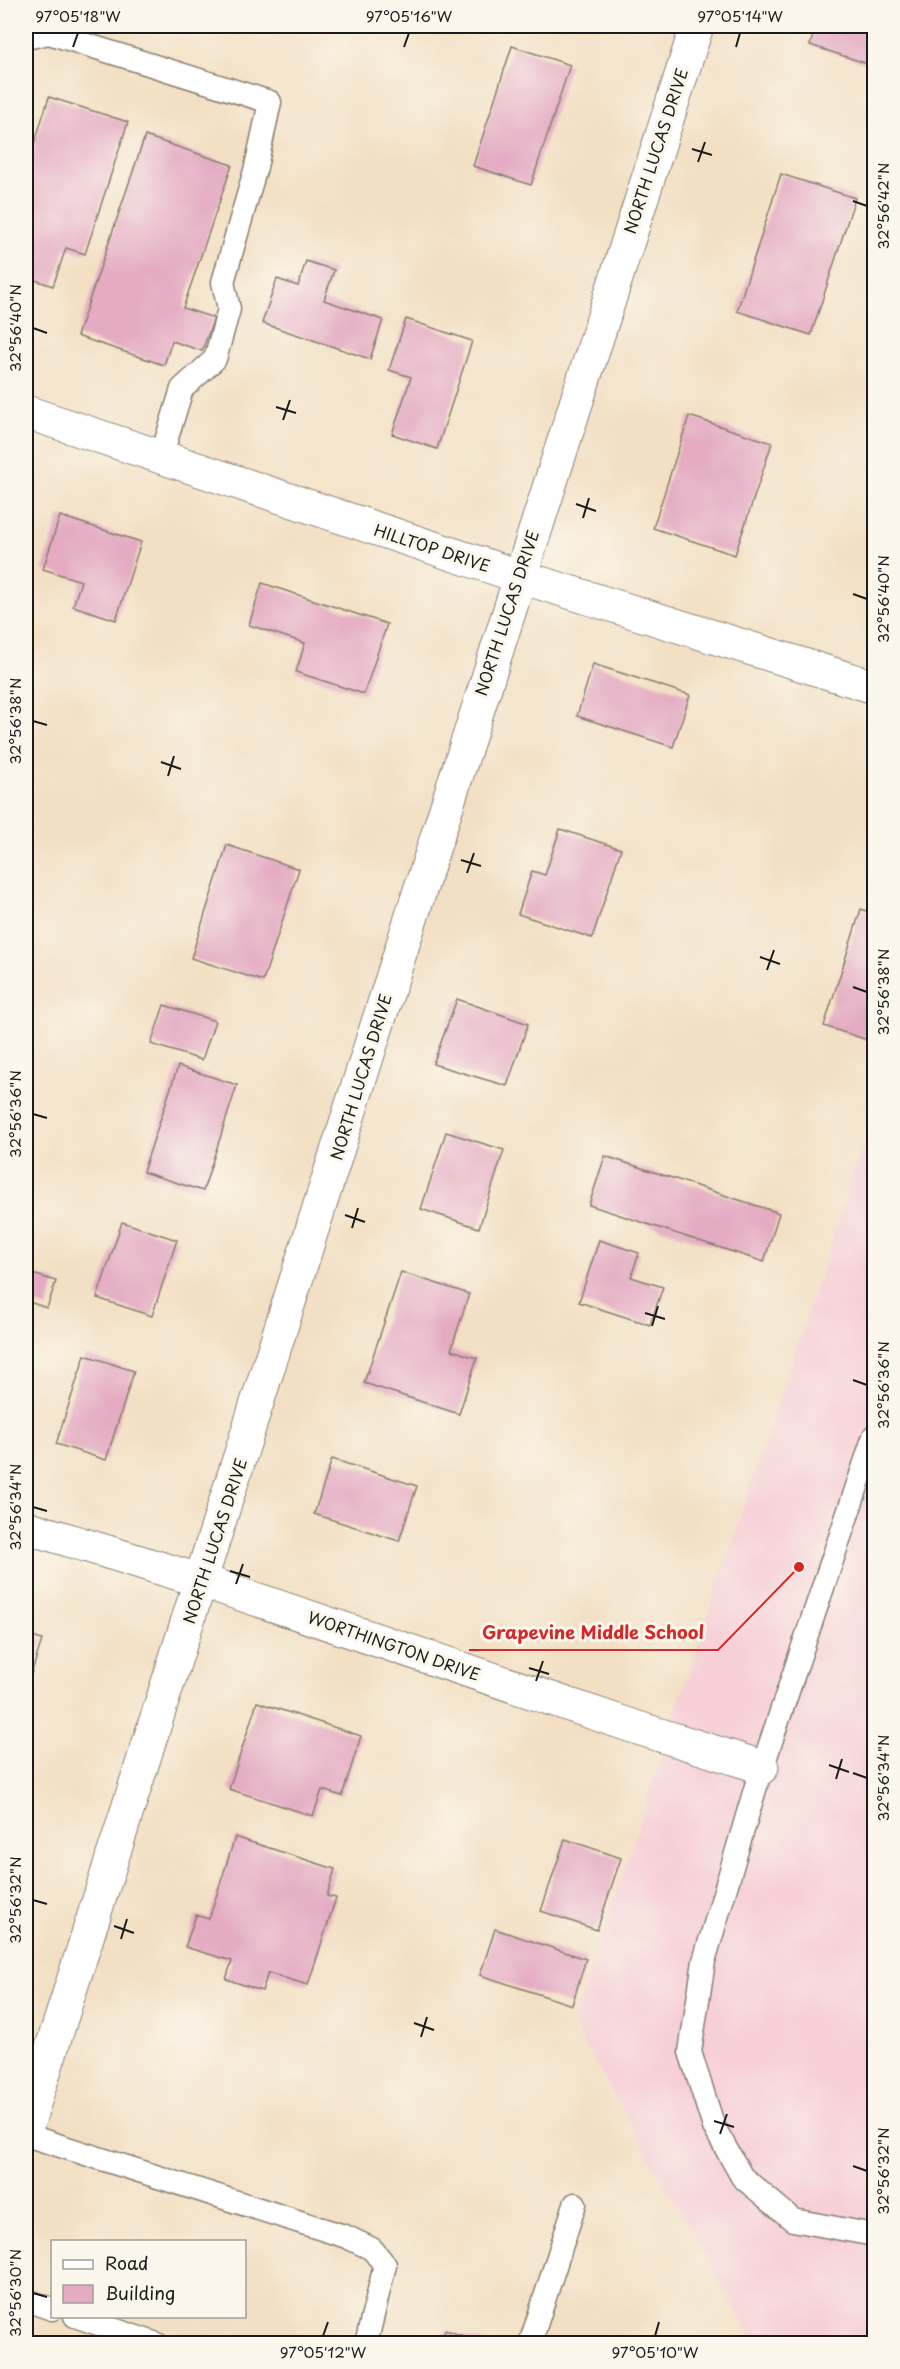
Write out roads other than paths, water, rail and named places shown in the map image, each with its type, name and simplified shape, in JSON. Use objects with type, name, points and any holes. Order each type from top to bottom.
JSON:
[{"type":"street","name":"NORTH LUCAS DRIVE","points":[[26,2129],[202,1581],[518,576],[697,26]]},
{"type":"street","name":"HILLTOP DRIVE","points":[[26,412],[518,576],[874,687]]},
{"type":"street","name":"WORTHINGTON DRIVE","points":[[26,1527],[202,1581],[762,1767]]},
{"type":"lane","points":[[26,38],[49,33],[270,102],[256,167],[223,282],[229,309],[215,359],[182,389],[161,457]]},
{"type":"lane","points":[[874,1436],[762,1767],[704,1961],[690,2052],[714,2127],[742,2177],[793,2220],[874,2235]]},
{"type":"lane","points":[[26,2135],[347,2237],[372,2249],[385,2265],[366,2343]]},
{"type":"lane","points":[[530,2343],[575,2204]]},
{"type":"lane","points":[[26,2300],[51,2309]]},
{"type":"lane","points":[[81,2318],[157,2343]]},
{"type":"place","name":"Grapevine Middle School","points":[[799,1567]]}]
